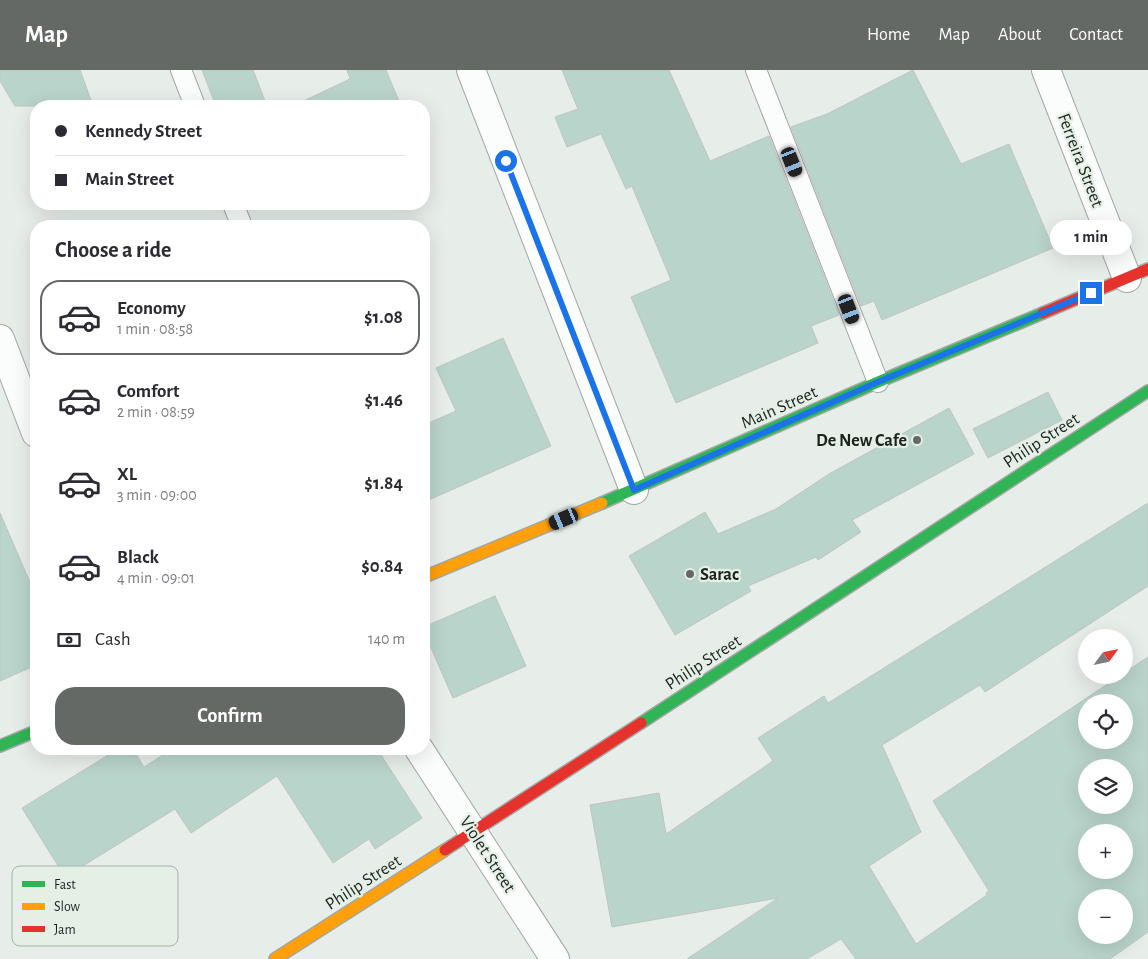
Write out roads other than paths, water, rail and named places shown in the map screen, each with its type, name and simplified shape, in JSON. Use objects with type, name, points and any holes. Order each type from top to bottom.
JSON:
[{"type":"street","points":[[471,70],[634,490]]},
{"type":"street","name":"Ferreira Street","points":[[1046,70],[1138,274]]},
{"type":"street","name":"Main Street","points":[[430,575],[634,490],[878,382],[1138,274]]},
{"type":"street","points":[[0,339],[30,417]]},
{"type":"street","name":"Philip Street","points":[[275,959],[474,832],[1148,391]]},
{"type":"street","points":[[0,746],[30,734]]},
{"type":"street","name":"Violet Street","points":[[423,755],[555,959]]},
{"type":"lane","points":[[181,70],[193,100]]},
{"type":"lane","points":[[756,70],[878,382]]},
{"type":"place","name":"De New Cafe","points":[[917,440]]},
{"type":"place","name":"Sarac","points":[[690,574]]}]
